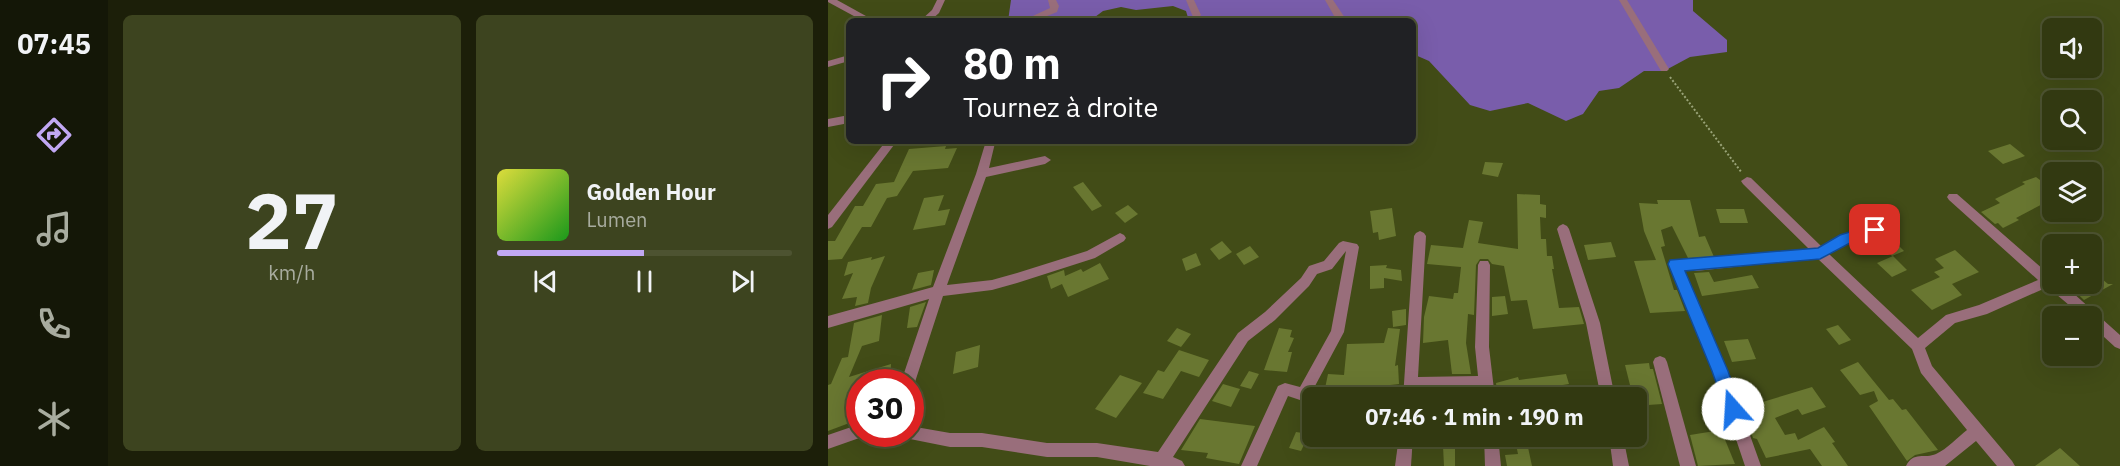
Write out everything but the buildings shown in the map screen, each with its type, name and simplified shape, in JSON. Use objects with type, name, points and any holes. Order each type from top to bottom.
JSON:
[{"type":"street","points":[[830,0],[864,18]]},
{"type":"street","points":[[928,18],[936,10],[941,0]]},
{"type":"street","points":[[1035,18],[1054,10],[1052,0]]},
{"type":"street","points":[[1190,0],[1196,15]]},
{"type":"street","points":[[1329,0],[1340,18]]},
{"type":"street","points":[[1623,0],[1664,69]]},
{"type":"street","points":[[828,64],[846,59]]},
{"type":"street","points":[[828,123],[846,120]]},
{"type":"street","points":[[828,224],[890,144]]},
{"type":"street","points":[[912,369],[982,174],[990,144]]},
{"type":"street","points":[[982,174],[1045,160]]},
{"type":"street","points":[[1747,181],[1918,346],[1926,369],[2007,466]]},
{"type":"street","points":[[1953,197],[2042,277]]},
{"type":"street","points":[[1563,229],[1593,323],[1606,387]]},
{"type":"street","points":[[1753,466],[1720,371],[1675,264],[1696,266],[1820,253],[1845,239],[1875,230]]},
{"type":"street","points":[[1410,387],[1420,236]]},
{"type":"street","points":[[828,321],[939,291],[992,285],[1017,278],[1091,255],[1120,238]]},
{"type":"street","points":[[1160,463],[1245,334],[1270,316],[1305,282],[1313,270],[1328,265],[1343,246],[1353,247],[1337,332],[1304,393],[1285,389],[1283,391],[1249,466]]},
{"type":"street","points":[[1484,265],[1482,347],[1487,387]]},
{"type":"street","points":[[1918,346],[1952,319],[2042,286]]},
{"type":"street","points":[[2066,294],[2079,306]]},
{"type":"street","points":[[2102,327],[2120,343]]},
{"type":"street","points":[[1660,362],[1688,466]]},
{"type":"street","points":[[1444,387],[1486,382]]},
{"type":"street","points":[[1914,466],[1918,463],[1938,462],[1977,431]]},
{"type":"street","points":[[924,435],[1047,450],[1097,450],[1177,466]]},
{"type":"street","points":[[828,442],[846,436]]},
{"type":"street","points":[[1402,466],[1405,447]]},
{"type":"street","points":[[1492,447],[1493,466]]},
{"type":"street","points":[[1618,447],[1622,466]]},
{"type":"path","points":[[1664,69],[1747,181]]},
{"type":"shaded area","points":[[1011,0],[1693,0],[1693,11],[1727,40],[1727,52],[1690,57],[1664,71],[1644,71],[1619,88],[1599,91],[1583,114],[1566,121],[1528,103],[1490,111],[1470,105],[1429,61],[1416,55],[1416,18],[1188,18],[1186,11],[1173,6],[1136,10],[1121,7],[1103,11],[1094,18],[1008,18]]},
{"type":"route","points":[[1733,409],[1720,371],[1675,264],[1696,266],[1820,253],[1845,239],[1875,230]]}]
